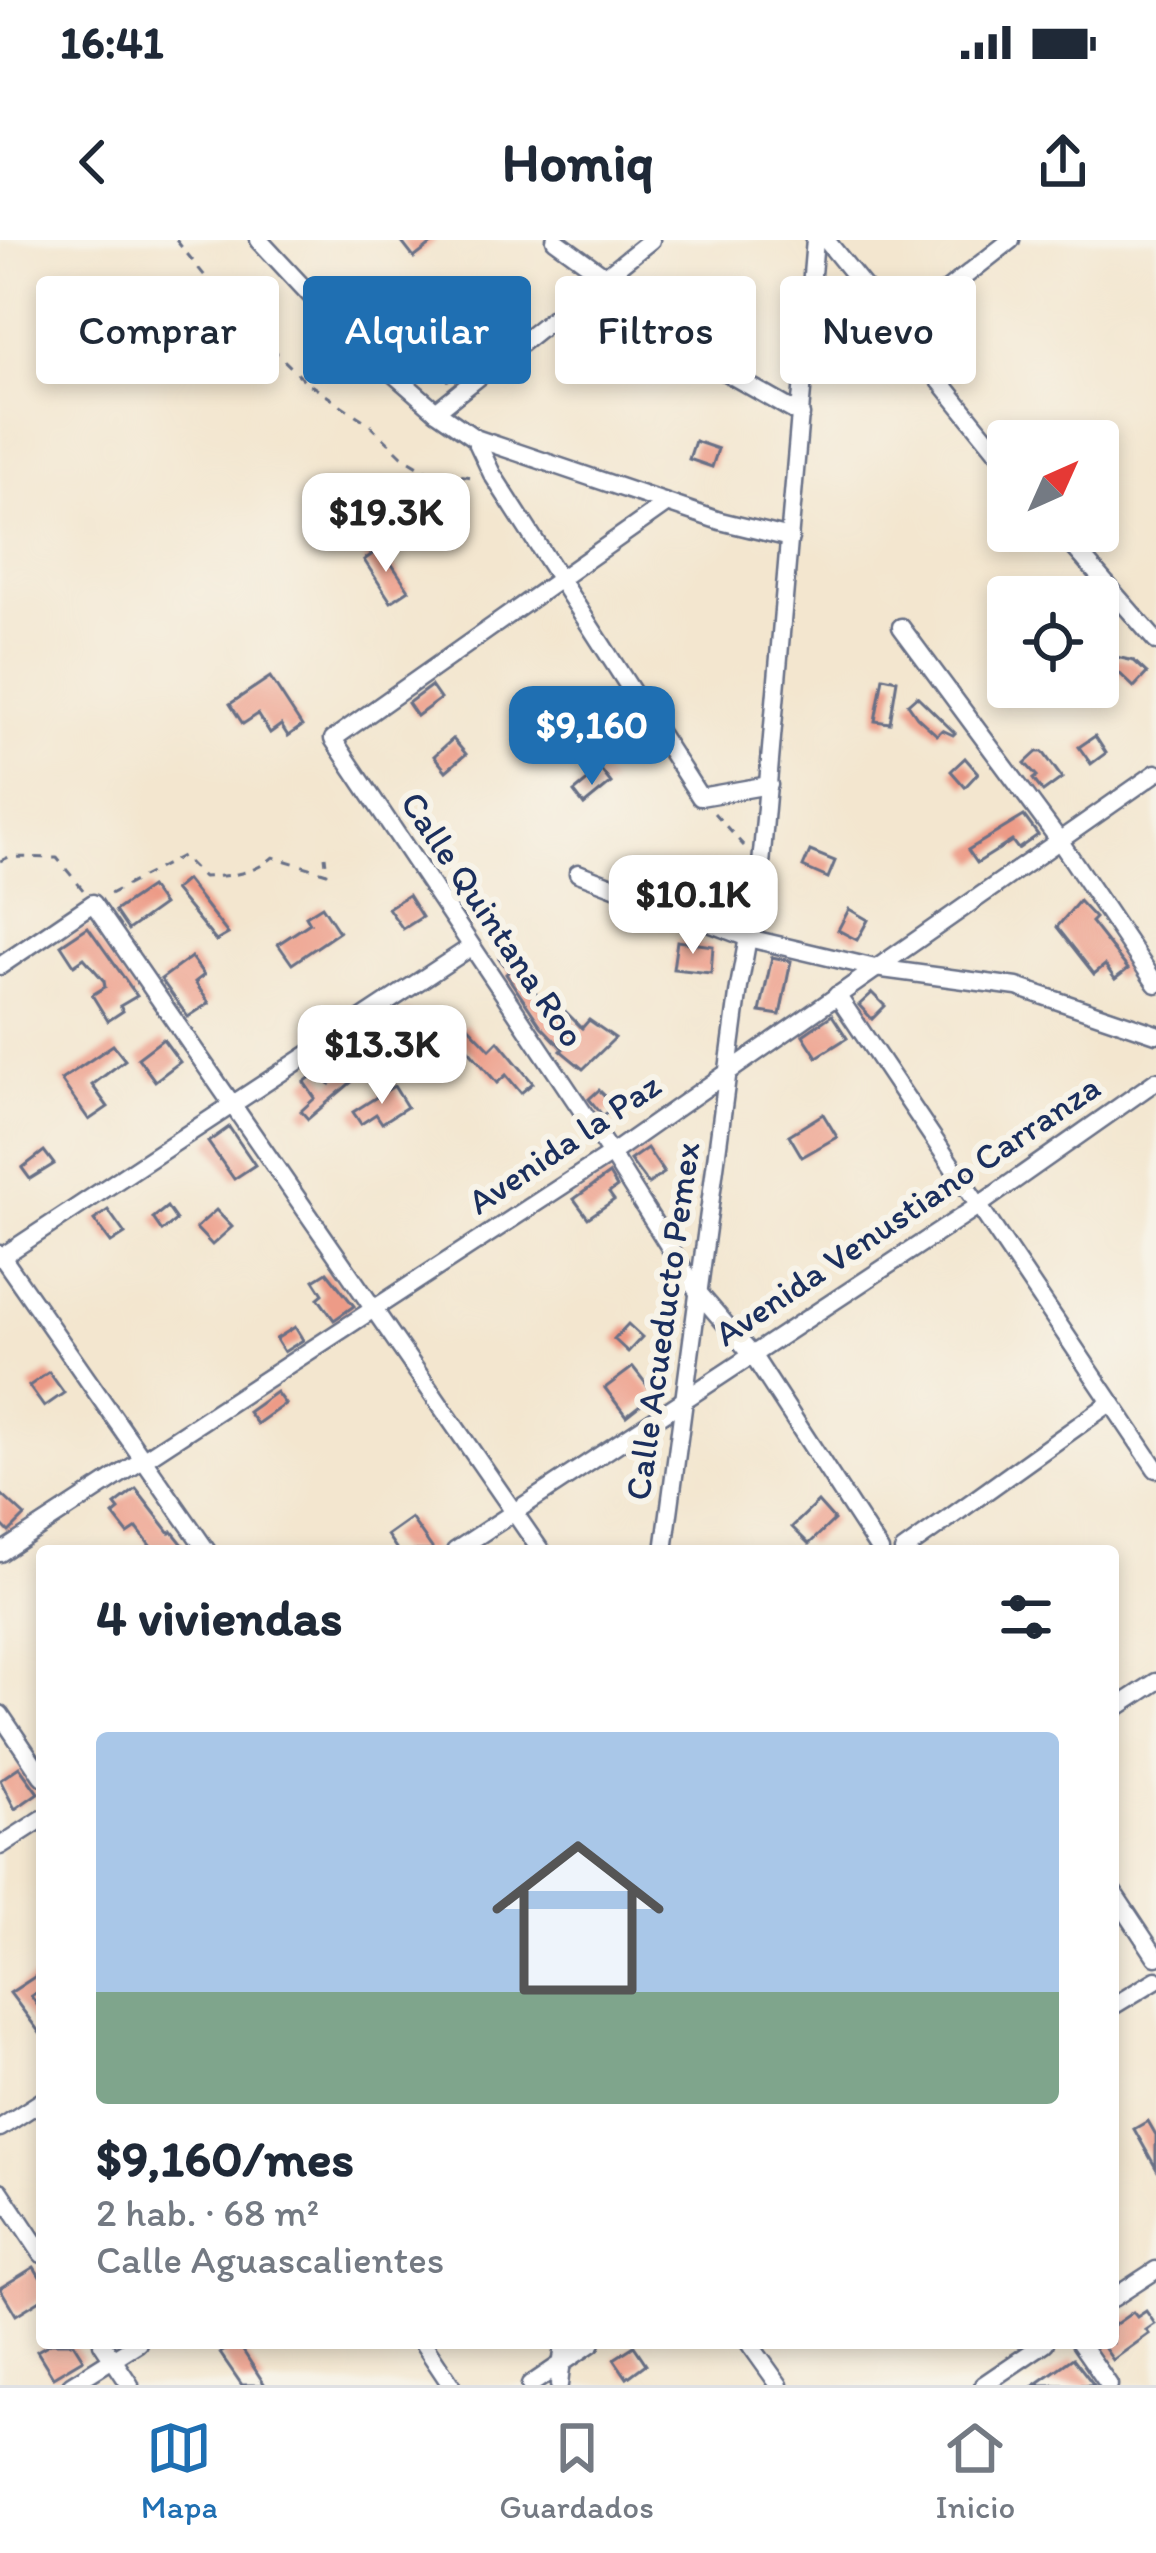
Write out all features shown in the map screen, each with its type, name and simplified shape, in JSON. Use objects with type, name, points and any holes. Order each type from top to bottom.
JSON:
[{"type":"street","points":[[259,240],[342,329],[436,411],[476,438],[666,504],[790,538]]},
{"type":"street","points":[[555,240],[605,276]]},
{"type":"street","points":[[607,276],[651,240]]},
{"type":"street","name":"Calle Acueducto Pemex","points":[[665,1545],[697,1291],[761,865],[815,240]]},
{"type":"street","points":[[826,240],[857,276]]},
{"type":"street","points":[[965,276],[1011,240]]},
{"type":"street","points":[[436,411],[555,317]]},
{"type":"street","points":[[746,384],[800,415]]},
{"type":"street","points":[[945,384],[987,438]]},
{"type":"street","points":[[476,438],[492,475],[700,797],[769,785]]},
{"type":"street","points":[[558,578],[666,504]]},
{"type":"street","points":[[1078,552],[1156,641]]},
{"type":"street","name":"Calle Quintana Roo","points":[[558,578],[333,739],[611,1154],[697,1291],[753,1356],[876,1545]]},
{"type":"street","points":[[901,627],[1059,840],[1156,983]]},
{"type":"street","name":"Avenida la Paz","points":[[0,1552],[611,1154],[1156,773]]},
{"type":"street","points":[[578,872],[748,938],[875,968],[1017,987],[1156,1034]]},
{"type":"street","points":[[0,966],[93,903],[537,1545]]},
{"type":"street","points":[[203,1545],[1,1256],[471,947]]},
{"type":"street","points":[[838,994],[1156,1469]]},
{"type":"street","name":"Avenida Venustiano Carranza","points":[[463,1545],[978,1206],[1156,1081]]},
{"type":"street","points":[[911,1545],[1110,1403]]},
{"type":"street","points":[[1119,1706],[1156,1682]]},
{"type":"street","points":[[0,1714],[36,1767]]},
{"type":"street","points":[[0,1846],[36,1823]]},
{"type":"street","points":[[1119,1901],[1156,1957]]},
{"type":"street","points":[[1119,2002],[1156,1980]]},
{"type":"street","points":[[0,2128],[36,2105]]},
{"type":"street","points":[[0,2192],[36,2245]]},
{"type":"street","points":[[1119,2294],[1156,2270]]},
{"type":"street","points":[[106,2349],[130,2385]]},
{"type":"street","points":[[71,2385],[129,2349]]},
{"type":"street","points":[[427,2349],[451,2385]]},
{"type":"street","points":[[559,2385],[563,2349]]},
{"type":"street","points":[[530,2385],[584,2349]]},
{"type":"street","points":[[753,2349],[779,2385]]},
{"type":"street","points":[[983,2385],[1037,2349]]},
{"type":"street","points":[[1084,2349],[1109,2385]]},
{"type":"path","points":[[176,240],[229,306],[306,382],[368,423],[401,456],[424,470],[468,478],[492,475]]},
{"type":"path","points":[[700,797],[761,865]]},
{"type":"path","points":[[0,862],[9,857],[57,858],[93,903],[182,856],[202,877],[233,876],[262,867],[273,857],[327,873],[325,856]]},
{"type":"building","points":[[400,240],[437,240],[414,258]]},
{"type":"building","points":[[695,441],[718,449],[712,467],[689,459]]},
{"type":"building","points":[[381,548],[409,590],[391,602],[364,560]]},
{"type":"building","points":[[1119,658],[1134,661],[1147,673],[1134,687],[1119,673]]},
{"type":"building","points":[[270,677],[302,726],[288,736],[281,725],[270,733],[258,714],[243,724],[230,704]]},
{"type":"building","points":[[883,677],[897,680],[890,723],[875,721]]},
{"type":"building","points":[[431,686],[440,699],[417,716],[408,703]]},
{"type":"building","points":[[917,696],[953,735],[942,730],[937,735],[917,717],[908,704]]},
{"type":"building","points":[[1095,736],[1106,753],[1091,764],[1079,747]]},
{"type":"building","points":[[453,739],[466,754],[446,771],[434,756]]},
{"type":"building","points":[[1043,752],[1062,778],[1043,792],[1025,763]]},
{"type":"building","points":[[965,758],[978,773],[965,787],[951,771]]},
{"type":"building","points":[[601,770],[611,783],[584,805],[574,792]]},
{"type":"building","points":[[1024,816],[1038,835],[1018,849],[1012,841],[977,863],[968,850]]},
{"type":"building","points":[[810,851],[835,861],[828,878],[803,867]]},
{"type":"building","points":[[186,880],[228,934],[216,941],[174,890]]},
{"type":"building","points":[[150,887],[163,905],[128,930],[115,911]]},
{"type":"building","points":[[408,895],[422,917],[403,929],[388,908]]},
{"type":"building","points":[[1079,901],[1128,969],[1115,979],[1105,965],[1094,974],[1057,927]]},
{"type":"building","points":[[322,906],[339,932],[292,964],[278,944],[310,923],[306,916]]},
{"type":"building","points":[[849,909],[868,920],[857,940],[838,930]]},
{"type":"building","points":[[88,927],[137,996],[108,1021],[92,995],[105,987],[104,981],[84,958],[74,965],[61,945]]},
{"type":"building","points":[[677,941],[713,946],[711,973],[673,969]]},
{"type":"building","points":[[514,947],[529,968],[522,974],[542,1002],[549,995],[582,1028],[589,1020],[615,1038],[583,1069],[561,1051],[506,974],[509,971],[499,958]]},
{"type":"building","points":[[191,957],[204,975],[195,982],[209,1003],[188,1017],[161,979]]},
{"type":"building","points":[[772,957],[791,961],[780,1015],[760,1012]]},
{"type":"building","points":[[872,993],[885,1006],[872,1019],[859,1005]]},
{"type":"building","points":[[409,1012],[426,1036],[421,1040],[435,1055],[412,1071],[383,1029]]},
{"type":"building","points":[[832,1015],[847,1038],[817,1057],[803,1035]]},
{"type":"building","points":[[466,1024],[490,1049],[498,1041],[533,1083],[521,1093],[506,1075],[497,1083],[455,1034]]},
{"type":"building","points":[[163,1039],[180,1062],[155,1081],[138,1058]]},
{"type":"building","points":[[113,1045],[125,1060],[92,1085],[108,1107],[89,1120],[61,1080]]},
{"type":"building","points":[[359,1057],[368,1068],[308,1119],[301,1111],[315,1098],[304,1082],[320,1070],[330,1084]]},
{"type":"building","points":[[394,1086],[407,1107],[382,1123],[376,1114],[361,1124],[353,1112]]},
{"type":"building","points":[[599,1090],[615,1106],[603,1116],[589,1099]]},
{"type":"building","points":[[823,1114],[837,1137],[802,1157],[789,1135]]},
{"type":"building","points":[[229,1127],[255,1165],[234,1179],[208,1142]]},
{"type":"building","points":[[647,1148],[664,1173],[648,1184],[630,1160]]},
{"type":"building","points":[[44,1151],[54,1164],[30,1179],[22,1168]]},
{"type":"building","points":[[609,1174],[617,1187],[609,1193],[614,1200],[588,1218],[574,1199]]},
{"type":"building","points":[[167,1207],[176,1220],[162,1231],[153,1218]]},
{"type":"building","points":[[108,1210],[125,1234],[111,1243],[94,1220]]},
{"type":"building","points":[[216,1210],[232,1227],[212,1245],[196,1228]]},
{"type":"building","points":[[327,1272],[354,1306],[334,1320],[318,1298],[323,1294],[314,1280]]},
{"type":"building","points":[[628,1324],[642,1337],[628,1352],[614,1339]]},
{"type":"building","points":[[295,1327],[303,1340],[284,1352],[276,1339]]},
{"type":"building","points":[[633,1367],[654,1394],[626,1416],[605,1388]]},
{"type":"building","points":[[49,1372],[64,1393],[44,1407],[29,1386]]},
{"type":"building","points":[[276,1392],[285,1404],[257,1424],[248,1412]]},
{"type":"building","points":[[136,1489],[183,1545],[150,1545],[137,1528],[128,1534],[113,1515],[119,1510],[115,1505]]},
{"type":"building","points":[[0,1493],[25,1516],[9,1532],[0,1523]]},
{"type":"building","points":[[818,1502],[834,1520],[809,1544],[792,1527]]},
{"type":"building","points":[[411,1518],[430,1545],[394,1545],[387,1535]]},
{"type":"building","points":[[19,1767],[36,1794],[15,1809],[0,1780]]},
{"type":"building","points":[[36,1976],[36,1993],[31,1996],[36,2003],[36,2028],[10,1993]]},
{"type":"building","points":[[1148,2121],[1156,2135],[1156,2168],[1134,2129]]},
{"type":"building","points":[[34,2267],[36,2270],[36,2303],[16,2315],[0,2288]]},
{"type":"building","points":[[1146,2311],[1155,2324],[1146,2330],[1149,2334],[1113,2360],[1105,2349],[1119,2349],[1119,2322],[1133,2312],[1137,2317]]},
{"type":"building","points":[[77,2349],[83,2359],[53,2377],[37,2351]]},
{"type":"building","points":[[242,2349],[265,2385],[242,2385],[220,2353]]},
{"type":"building","points":[[636,2349],[646,2364],[627,2378],[614,2359]]},
{"type":"building","points":[[1073,2358],[1094,2385],[1035,2385],[1059,2368]]}]
